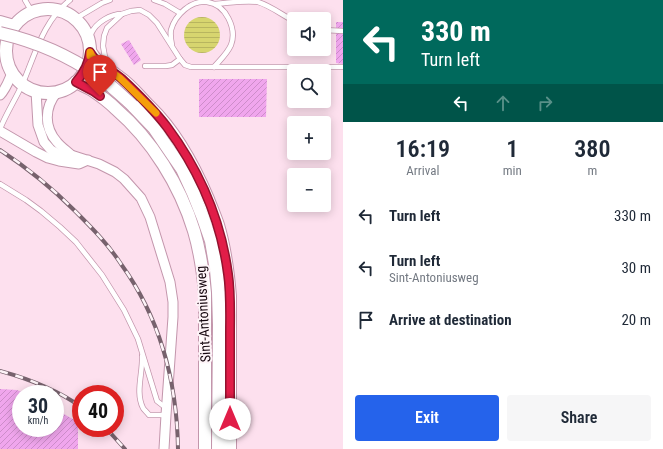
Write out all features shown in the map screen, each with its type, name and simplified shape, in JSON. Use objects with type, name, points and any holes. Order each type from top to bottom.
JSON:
[{"type":"street","points":[[75,19],[59,10],[41,9],[32,12],[19,20],[14,26],[3,50],[12,73],[22,84],[36,92],[50,93],[64,90],[76,82],[82,75],[90,57],[90,47]]},
{"type":"street","name":"Sint-Antoniusweg","points":[[75,19],[84,30],[92,56],[120,78],[152,109],[181,146],[202,185],[217,224],[224,248],[230,296],[230,449]]},
{"type":"street","points":[[0,22],[14,26]]},
{"type":"street","name":"Sint-Antoniusweg","points":[[0,33],[40,45],[63,55],[99,76],[133,106],[154,128],[182,169],[196,199],[211,241],[216,270],[219,325],[218,449]]},
{"type":"street","points":[[0,95],[12,73]]},
{"type":"street","name":"Sint-Antoniusweg","points":[[76,82],[107,100],[135,127],[151,146],[177,189],[194,230],[205,293],[205,449]]},
{"type":"street","points":[[36,92],[38,125],[40,133],[44,142],[51,150],[63,157],[71,155],[99,164],[115,172],[124,179],[141,198],[150,217],[170,282],[173,302],[173,330],[164,449]]},
{"type":"street","points":[[56,92],[49,104],[47,115],[49,127],[58,143],[71,155]]},
{"type":"street","points":[[0,130],[48,158],[79,164],[88,160]]},
{"type":"lane","points":[[25,0],[32,12]]},
{"type":"lane","points":[[0,130],[22,84],[42,35],[59,10],[70,0]]},
{"type":"lane","points":[[75,19],[110,0]]},
{"type":"lane","points":[[154,0],[165,4],[180,13]]},
{"type":"lane","points":[[172,47],[171,31],[174,22],[180,13],[197,3],[207,2],[215,4],[248,0],[258,2],[287,17]]},
{"type":"lane","points":[[214,67],[227,53],[233,38],[232,28],[227,16],[222,9],[215,4]]},
{"type":"lane","points":[[90,47],[92,31],[101,22],[114,14],[122,14],[140,10],[149,15],[157,23],[180,60],[185,65],[191,67],[343,67]]},
{"type":"lane","points":[[120,78],[105,57],[103,40],[107,28],[122,14]]},
{"type":"lane","points":[[331,30],[343,31]]},
{"type":"lane","points":[[145,66],[172,65],[180,60]]},
{"type":"lane","points":[[0,184],[26,200],[60,227],[76,242],[102,275],[124,310],[138,339],[157,400],[166,412],[150,415],[143,409],[140,400],[141,349]]},
{"type":"shaded area","points":[[206,17],[215,22],[219,28],[219,42],[215,48],[206,53],[198,53],[189,48],[185,42],[184,31],[189,22],[195,18]]},
{"type":"building","points":[[336,22],[343,22],[343,64],[336,63]]},
{"type":"building","points":[[129,40],[141,60],[134,65],[121,44]]},
{"type":"building","points":[[199,79],[267,79],[266,117],[199,117]]},
{"type":"building","points":[[0,389],[12,390],[12,437],[64,437],[64,414],[72,419],[72,437],[78,437],[78,449],[0,449]]},
{"type":"railway","points":[[0,150],[21,164],[75,211],[111,250],[135,285],[156,329],[164,352],[174,400],[178,449]]},
{"type":"railway","points":[[0,371],[42,385],[72,401]]},
{"type":"railway","points":[[114,437],[125,449]]},
{"type":"slow traffic","points":[[90,56],[90,52],[98,62],[120,78],[156,113]]},
{"type":"route","points":[[100,96],[76,82],[87,66],[90,52],[98,62],[120,78],[152,109],[181,146],[202,185],[217,224],[224,248],[228,274],[230,296],[230,419]]}]
